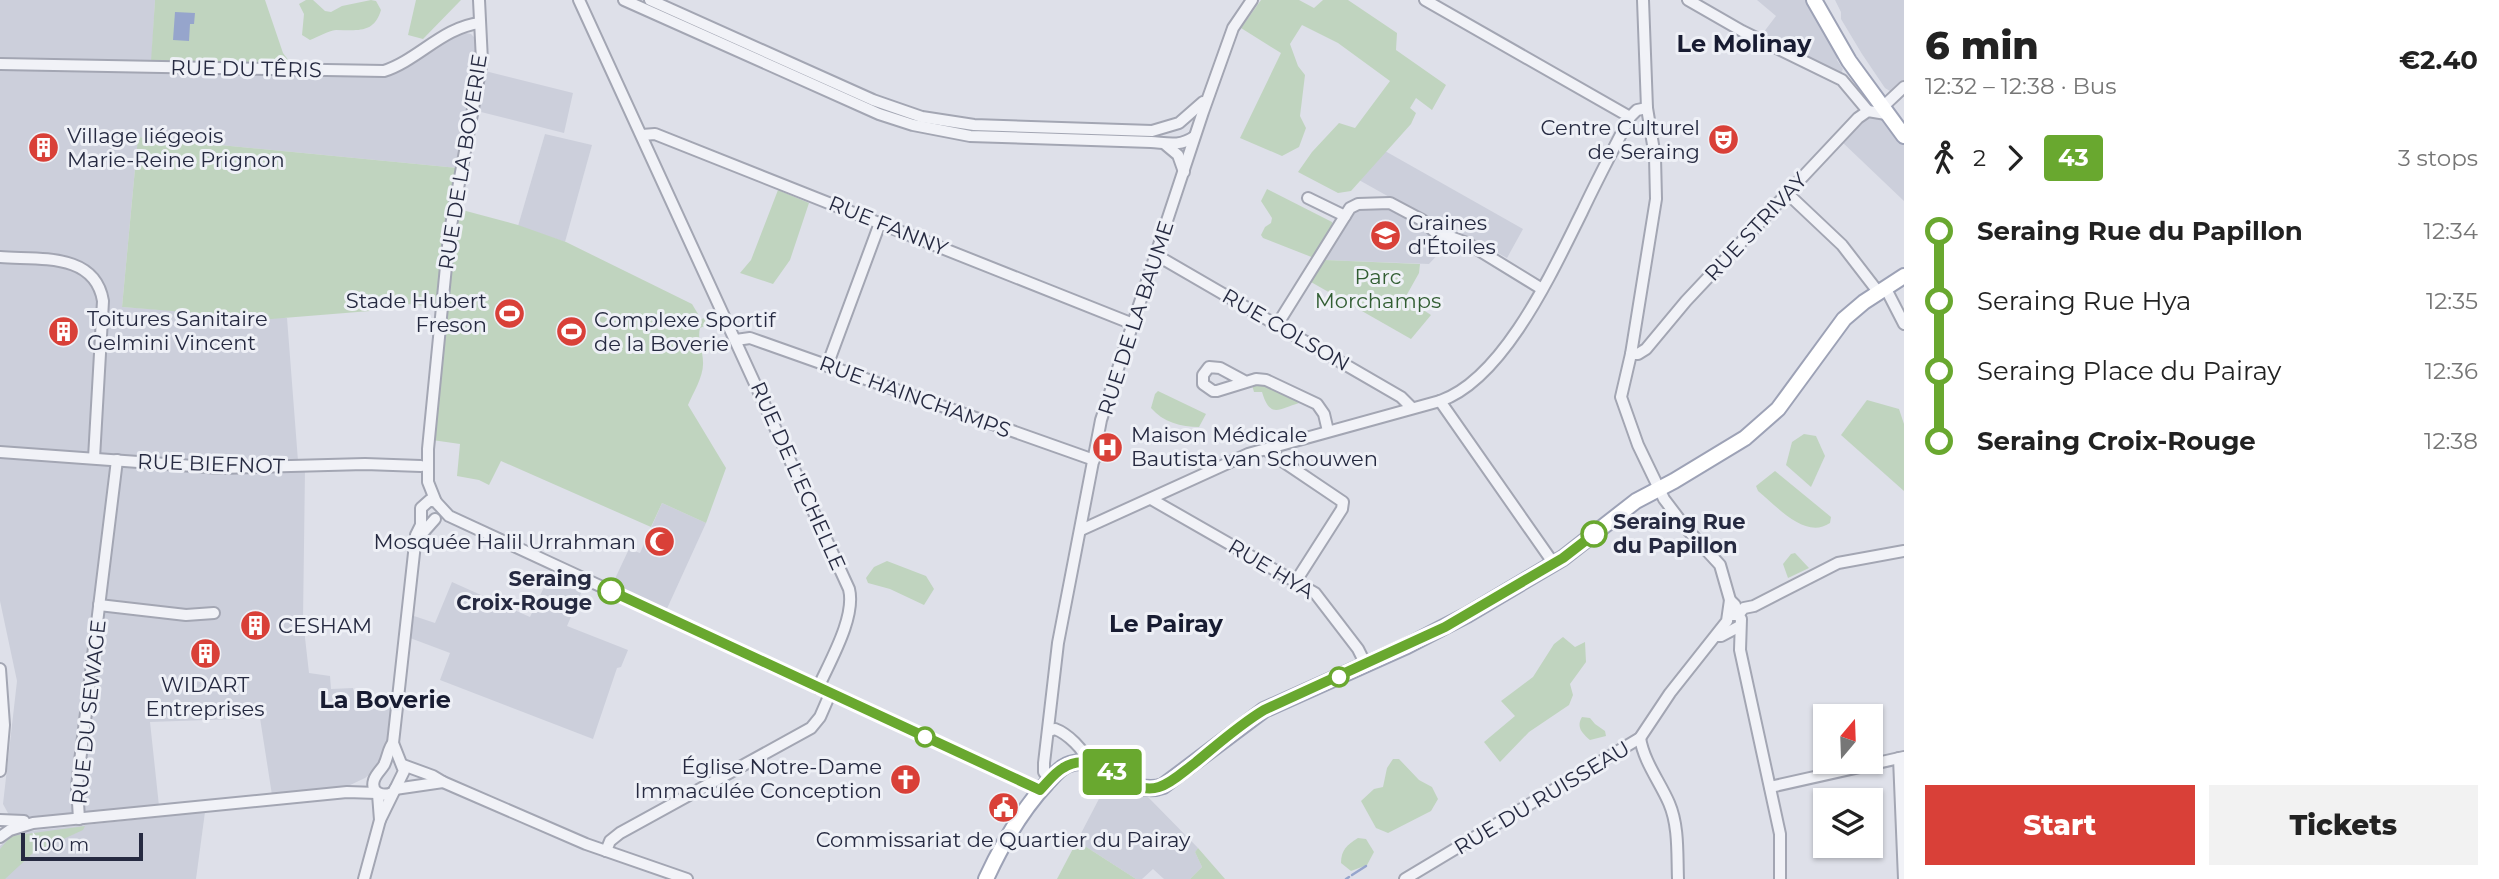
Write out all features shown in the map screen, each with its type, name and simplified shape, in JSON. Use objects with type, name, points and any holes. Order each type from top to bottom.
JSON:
[{"type":"main road","points":[[1814,0],[1849,61],[1887,108],[1904,122]]},
{"type":"main road","points":[[1823,0],[1904,136]]},
{"type":"main road","points":[[986,879],[1006,837],[1040,790],[1066,765],[1086,762],[1101,766],[1138,786],[1151,789],[1163,786],[1256,715],[1456,621],[1554,564],[1636,501],[1736,444],[1766,422],[1840,323],[1864,302],[1904,276]]},
{"type":"street","name":"RUE DE LA BOVERIE","points":[[416,545],[438,510],[428,482],[428,449],[447,248],[482,61],[479,0]]},
{"type":"street","name":"RUE DE L'ECHELLE","points":[[579,0],[851,596],[848,618],[818,688]]},
{"type":"street","points":[[624,0],[879,114],[913,125],[970,136],[1151,142],[1166,145],[1180,144],[1194,137]]},
{"type":"street","points":[[650,0],[881,103],[941,121],[974,125],[1152,131],[1171,127],[1185,120],[1210,95]]},
{"type":"street","name":"RUE DE LA BAUME","points":[[1050,780],[1044,767],[1058,643],[1101,420],[1194,137],[1233,29],[1252,0]]},
{"type":"street","points":[[1425,0],[1630,117]]},
{"type":"street","points":[[1643,0],[1647,108],[1656,167],[1656,199],[1621,392],[1622,402],[1638,445],[1659,489],[1675,515],[1720,565],[1735,621],[1781,838],[1780,879]]},
{"type":"street","points":[[1688,0],[1742,31],[1837,77],[1850,87],[1868,111],[1887,108],[1904,87]]},
{"type":"street","name":"RUE DU TÊRIS","points":[[0,64],[384,71],[456,29],[480,23]]},
{"type":"street","points":[[1081,530],[1248,454],[1440,401],[1465,388],[1486,368],[1517,330],[1542,289],[1630,117],[1637,110],[1647,108]]},
{"type":"street","name":"RUE STRIVAY","points":[[1630,354],[1638,354],[1646,349],[1686,302],[1858,118],[1868,111]]},
{"type":"street","name":"RUE FANNY","points":[[642,135],[655,134],[1133,324]]},
{"type":"street","points":[[1166,145],[1178,155],[1184,172]]},
{"type":"street","points":[[1787,194],[1847,250],[1882,291],[1904,324]]},
{"type":"street","points":[[1308,198],[1345,216]]},
{"type":"street","points":[[1278,325],[1345,216],[1353,205],[1358,204],[1390,203],[1422,220],[1434,231],[1467,243],[1542,289]]},
{"type":"street","points":[[827,366],[880,223]]},
{"type":"street","name":"RUE COLSON","points":[[1156,255],[1401,397],[1412,408]]},
{"type":"street","points":[[0,257],[77,264],[89,272],[102,290],[94,458]]},
{"type":"street","name":"RUE HAINCHAMPS","points":[[736,340],[741,337],[750,338],[1094,460]]},
{"type":"street","points":[[1246,382],[1266,380],[1314,402],[1324,414],[1328,431]]},
{"type":"street","points":[[1440,401],[1554,564]]},
{"type":"street","name":"RUE DE LA BOVERIE","points":[[380,820],[378,794],[373,782],[393,743],[422,509],[424,489],[421,466],[428,449]]},
{"type":"street","points":[[1266,450],[1343,502],[1342,509],[1296,581]]},
{"type":"street","name":"RUE BIEFNOT","points":[[0,452],[221,468],[365,464],[421,466]]},
{"type":"street","name":"RUE DU SEWAGE","points":[[79,819],[77,786],[117,460]]},
{"type":"street","points":[[421,466],[428,482]]},
{"type":"street","name":"RUE HYA","points":[[1151,499],[1317,595],[1358,649],[1366,665]]},
{"type":"street","points":[[438,510],[429,520],[422,509],[430,500],[438,510],[449,516],[1040,790]]},
{"type":"street","points":[[1735,621],[1744,608],[1754,606],[1838,563],[1904,551]]},
{"type":"street","name":"RUE DU SEWAGE","points":[[99,605],[186,615],[214,613]]},
{"type":"street","name":"RUE DU RUISSEAU","points":[[1405,879],[1640,738],[1670,693],[1717,636],[1718,630],[1735,621]]},
{"type":"street","points":[[0,669],[4,725],[0,771]]},
{"type":"street","points":[[606,851],[610,841],[620,833],[811,728],[820,717],[830,694]]},
{"type":"street","points":[[1049,731],[1061,731],[1083,753],[1086,762]]},
{"type":"street","points":[[1640,738],[1643,751],[1672,812],[1678,879]]},
{"type":"street","name":"RUE DE LA BOVERIE","points":[[364,879],[380,820],[403,776],[402,764],[393,743]]},
{"type":"street","points":[[1770,787],[1902,757],[1904,879]]},
{"type":"street","points":[[385,762],[394,760],[606,851],[674,877],[687,879]]},
{"type":"street","points":[[347,792],[378,773]]},
{"type":"street","points":[[0,837],[0,820],[33,823],[347,792],[385,796],[394,791],[443,782]]},
{"type":"street","points":[[0,837],[10,830],[33,823]]},
{"type":"shaded area","points":[[0,0],[155,0],[151,72],[382,77],[399,71],[461,32],[471,34],[477,40],[478,63],[458,168],[138,137],[122,307],[287,318],[298,461],[208,462],[0,447]]},
{"type":"shaded area","points":[[1757,0],[1806,0],[1837,53],[1837,60],[1843,69],[1840,75],[1760,37],[1776,16]]},
{"type":"shaded area","points":[[1835,0],[1904,0],[1904,82],[1893,93],[1885,88],[1862,54],[1841,19],[1841,12]]},
{"type":"shaded area","points":[[485,71],[573,93],[564,133],[477,111]]},
{"type":"shaded area","points":[[1867,115],[1883,117],[1904,141],[1904,201],[1840,140]]},
{"type":"shaded area","points":[[545,134],[592,145],[565,242],[518,226]]},
{"type":"shaded area","points":[[1378,147],[1523,229],[1507,258],[1434,218],[1432,221],[1359,180]]},
{"type":"shaded area","name":"Graines d'Étoiles","points":[[1387,207],[1430,232],[1430,237],[1444,239],[1440,252],[1429,264],[1325,260],[1358,208]]},
{"type":"shaded area","points":[[0,458],[235,473],[305,470],[303,620],[309,673],[330,676],[331,689],[353,688],[355,696],[393,703],[387,746],[374,771],[346,787],[272,795],[260,718],[150,722],[159,806],[26,817],[9,815],[3,804],[17,681],[0,601]]},
{"type":"shaded area","points":[[662,503],[706,523],[665,613],[622,594],[612,585],[629,549],[640,553]]},
{"type":"shaded area","points":[[552,570],[585,584],[567,626],[628,650],[621,667],[617,668],[593,739],[440,680],[450,653],[410,638],[414,616],[435,623],[452,582],[530,617]]},
{"type":"shaded area","points":[[1116,784],[1146,795],[1198,848],[1195,852],[1202,867],[1190,879],[1164,879],[1153,869],[1142,879],[1136,879],[1077,841],[1101,795]]},
{"type":"shaded area","points":[[205,812],[196,879],[0,879],[0,846],[21,832]]},
{"type":"green space","points":[[155,0],[265,0],[283,53],[292,65],[151,61]]},
{"type":"green space","points":[[313,0],[325,11],[331,12],[342,6],[371,0],[376,1],[381,10],[378,18],[369,27],[333,31],[310,40],[302,35],[304,14],[299,4]]},
{"type":"green space","points":[[416,0],[461,0],[423,39],[408,35]]},
{"type":"green space","points":[[1261,0],[1299,0],[1314,8],[1323,0],[1348,0],[1397,33],[1396,50],[1446,85],[1432,110],[1416,98],[1410,108],[1416,113],[1411,124],[1351,191],[1338,193],[1298,172],[1339,123],[1355,128],[1390,81],[1338,43],[1302,25],[1290,44],[1298,66],[1305,75],[1300,116],[1306,128],[1299,147],[1282,156],[1240,138],[1281,53],[1241,28]]},
{"type":"green space","name":"Complexe Sportif de la Boverie","points":[[138,137],[458,168],[451,207],[518,225],[566,242],[692,304],[701,319],[720,314],[722,319],[700,328],[703,367],[688,405],[726,468],[706,523],[662,503],[651,527],[501,461],[489,485],[479,480],[457,476],[460,444],[432,440],[444,308],[371,300],[370,311],[271,319],[122,307]]},
{"type":"green space","points":[[1267,189],[1332,222],[1333,225],[1314,258],[1263,238],[1261,235],[1272,218],[1261,201]]},
{"type":"green space","points":[[778,190],[809,203],[790,260],[773,284],[740,273],[751,260]]},
{"type":"green space","name":"Parc Morchamps","points":[[1325,260],[1420,264],[1419,273],[1405,298],[1431,315],[1411,339],[1311,282]]},
{"type":"green space","points":[[1259,383],[1299,403],[1272,409],[1262,392],[1254,392],[1252,385]]},
{"type":"green space","points":[[1158,391],[1206,414],[1199,427],[1173,423],[1156,413],[1151,408]]},
{"type":"green space","points":[[1867,400],[1899,409],[1904,424],[1904,491],[1841,435]]},
{"type":"green space","points":[[1804,434],[1816,436],[1825,456],[1811,487],[1786,465],[1792,442]]},
{"type":"green space","points":[[1775,471],[1831,517],[1830,523],[1821,527],[1801,524],[1758,491],[1756,486]]},
{"type":"green space","points":[[1795,553],[1809,568],[1788,578],[1783,564]]},
{"type":"green space","points":[[887,561],[926,576],[934,589],[924,605],[890,589],[868,583],[866,578],[874,567]]},
{"type":"green space","points":[[1563,637],[1575,647],[1585,642],[1586,662],[1570,684],[1573,695],[1569,705],[1529,732],[1500,762],[1484,742],[1515,716],[1501,701],[1533,677],[1554,644]]},
{"type":"green space","points":[[1582,717],[1590,718],[1605,731],[1606,736],[1590,740],[1581,730]]},
{"type":"green space","points":[[1393,759],[1399,759],[1419,780],[1432,787],[1438,799],[1431,811],[1388,833],[1376,828],[1361,801],[1374,789],[1383,787],[1387,768]]},
{"type":"green space","points":[[85,826],[83,830],[33,853],[5,879],[0,879],[0,849],[11,836]]},
{"type":"green space","points":[[1358,838],[1366,839],[1374,852],[1367,865],[1351,871],[1341,863],[1341,858],[1345,848]]},
{"type":"green space","points":[[1077,841],[1136,879],[1057,879]]},
{"type":"green space","points":[[1198,848],[1225,879],[1190,879],[1202,867],[1195,852]]},
{"type":"water","points":[[175,12],[195,13],[194,24],[190,24],[189,41],[173,40]]},
{"type":"waterway","points":[[1352,875],[1366,866]]},
{"type":"bus line","name":"43","points":[[611,591],[1040,790],[1066,765],[1083,762],[1101,766],[1138,786],[1151,789],[1173,780],[1264,710],[1445,627],[1563,558],[1594,534]]},
{"type":"place","name":"Centre Culturel de Seraing","points":[[1723,140]]},
{"type":"place","name":"Village liégeois Marie-Reine Prignon","points":[[44,148]]},
{"type":"place","name":"Graines d'Étoiles","points":[[1385,235]]},
{"type":"place","name":"Stade Hubert Freson","points":[[510,313]]},
{"type":"place","name":"Toitures Sanitaire Gelmini Vincent","points":[[64,331]]},
{"type":"place","name":"Complexe Sportif de la Boverie","points":[[571,332]]},
{"type":"place","name":"Maison Médicale Bautista van Schouwen","points":[[1108,447]]},
{"type":"place","name":"Seraing Rue du Papillon","points":[[1594,534]]},
{"type":"place","name":"Mosquée Halil Urrahman","points":[[659,542]]},
{"type":"place","name":"Seraing Croix-Rouge","points":[[611,591]]},
{"type":"place","name":"CESHAM","points":[[255,626]]},
{"type":"place","name":"WIDART Entreprises","points":[[205,653]]},
{"type":"place","name":"Église Notre-Dame Immaculée Conception","points":[[905,779]]},
{"type":"place","name":"Commissariat de Quartier du Pairay","points":[[1003,808]]},
{"type":"district","name":"Le Molinay","points":[[1744,44]]},
{"type":"district","name":"Le Pairay","points":[[1166,624]]},
{"type":"district","name":"La Boverie","points":[[385,700]]}]
